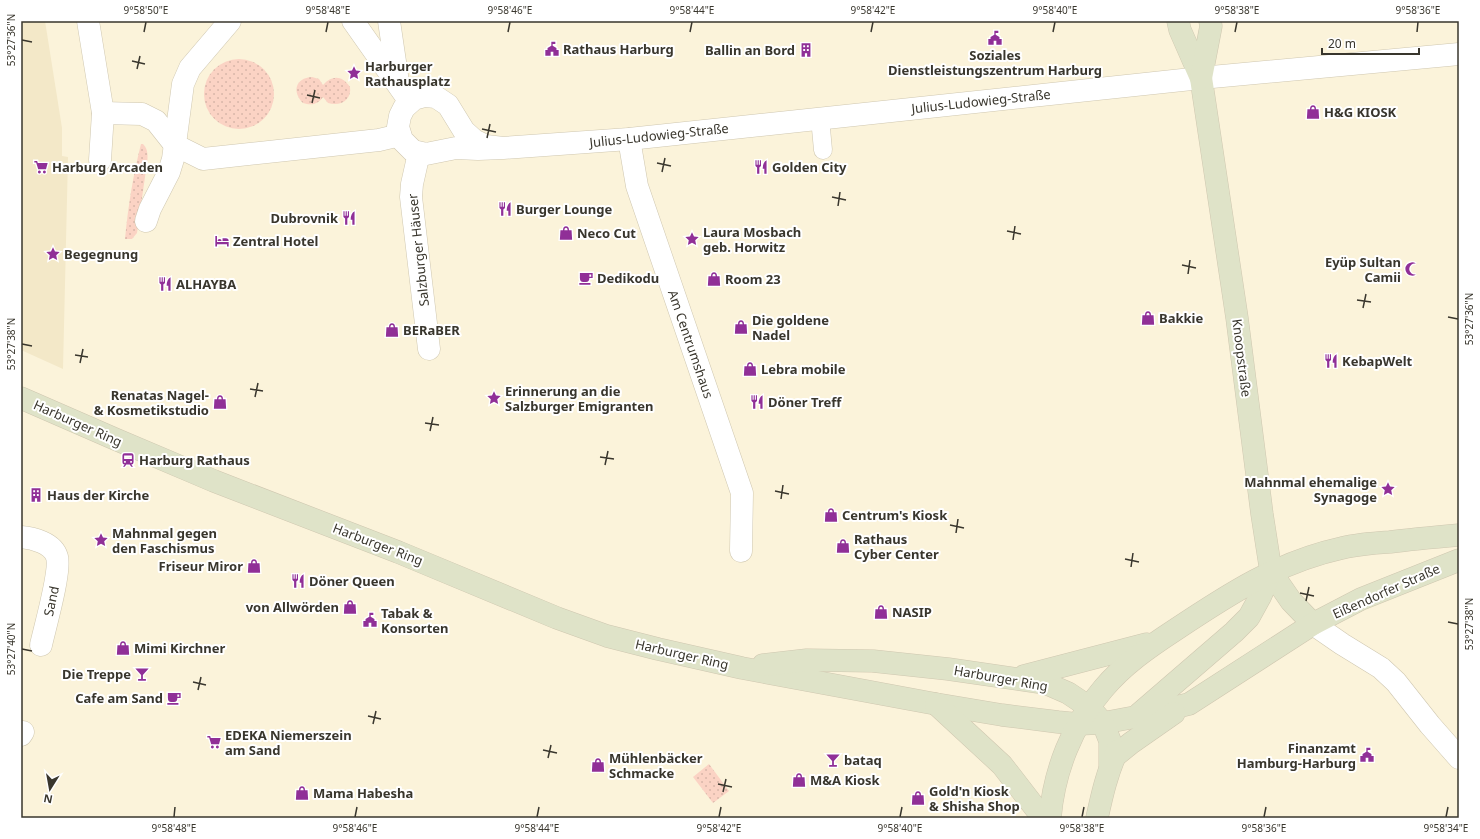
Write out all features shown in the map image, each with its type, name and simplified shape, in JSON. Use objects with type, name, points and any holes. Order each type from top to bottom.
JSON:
[{"type":"main road","name":"Knoopstraße","points":[[1178,21],[1180,30],[1201,78],[1237,318],[1262,514],[1271,572],[1290,601],[1314,624]]},
{"type":"main road","name":"Knoopstraße","points":[[1201,78],[1211,26],[1210,21]]},
{"type":"main road","name":"Harburger Ring","points":[[21,398],[115,440],[214,481],[398,552],[607,636],[742,668],[936,704],[1002,715],[1084,716],[1103,723],[1110,741],[1113,760]]},
{"type":"main road","points":[[1050,818],[1051,801],[1061,763],[1084,716],[1103,688],[1122,668],[1158,641],[1218,601],[1271,572],[1303,559],[1342,548],[1459,535]]},
{"type":"main road","name":"Eißendorfer Straße","points":[[1314,624],[1361,599],[1459,560]]},
{"type":"main road","points":[[1097,818],[1102,792],[1113,760],[1123,736],[1135,717],[1234,632],[1249,617],[1260,598],[1271,572]]},
{"type":"main road","points":[[1113,760],[1131,743],[1314,624]]},
{"type":"main road","points":[[1017,678],[1158,641]]},
{"type":"main road","name":"Harburger Ring","points":[[742,668],[807,660],[872,661],[1017,678],[1045,683],[1068,693],[1084,716]]},
{"type":"main road","points":[[936,704],[1002,765],[1043,818]]},
{"type":"main road","points":[[1103,723],[1189,704]]},
{"type":"street","points":[[88,21],[103,113],[100,160]]},
{"type":"street","points":[[146,221],[150,209],[169,172],[175,145],[183,84],[190,68],[230,21]]},
{"type":"street","points":[[353,21],[405,94]]},
{"type":"street","points":[[390,21],[405,94],[404,108],[400,116],[398,127],[400,135],[409,148],[419,153]]},
{"type":"street","name":"Julius-Ludowieg-Straße","points":[[419,153],[432,154],[456,148],[503,148],[629,139],[1201,78],[1459,54]]},
{"type":"street","name":"Julius-Ludowieg-Straße","points":[[405,94],[419,97],[430,96],[441,99],[448,105],[464,131],[474,140],[486,146],[503,148]]},
{"type":"street","points":[[103,113],[142,114],[156,121],[175,145],[203,159],[379,140],[400,135]]},
{"type":"street","name":"Am Centrumshaus","points":[[629,139],[637,186],[742,493],[740,551]]},
{"type":"street","name":"Salzburger Häuser","points":[[419,153],[412,184],[411,197],[429,349]]},
{"type":"street","name":"Sand","points":[[21,537],[42,542],[53,549],[57,557],[55,582],[41,645]]},
{"type":"street","points":[[1314,624],[1342,644],[1381,668],[1396,682],[1430,725],[1459,758]]},
{"type":"lane","points":[[820,118],[823,150]]},
{"type":"shaded area","name":"Harburg Arcaden","points":[[21,21],[45,21],[62,128],[62,156],[68,157],[63,369],[21,350]]},
{"type":"shaded area","points":[[239,59],[252,62],[264,69],[271,81],[274,94],[271,107],[264,119],[252,126],[239,129],[226,126],[214,119],[207,107],[204,94],[207,81],[214,69],[226,62]]},
{"type":"shaded area","points":[[312,77],[319,79],[323,85],[333,78],[340,78],[344,80],[350,87],[349,96],[341,103],[337,104],[328,103],[323,97],[314,104],[303,103],[297,94],[297,86],[302,80]]},
{"type":"shaded area","points":[[141,144],[143,144],[146,148],[148,158],[137,233],[132,239],[125,239],[131,191]]},
{"type":"shaded area","points":[[709,764],[729,791],[713,803],[693,777]]},
{"type":"place","name":"Soziales Dienstleistungszentrum Harburg","points":[[995,38]]},
{"type":"place","name":"Rathaus Harburg","points":[[552,49]]},
{"type":"place","name":"Ballin an Bord","points":[[806,50]]},
{"type":"place","name":"Harburger Rathausplatz","points":[[354,73]]},
{"type":"place","name":"H&G KIOSK","points":[[1313,112]]},
{"type":"place","name":"Harburg Arcaden","points":[[41,167]]},
{"type":"place","name":"Golden City","points":[[761,167]]},
{"type":"place","name":"Burger Lounge","points":[[505,209]]},
{"type":"place","name":"Dubrovnik","points":[[349,218]]},
{"type":"place","name":"Neco Cut","points":[[566,233]]},
{"type":"place","name":"Laura Mosbach geb. Horwitz","points":[[692,239]]},
{"type":"place","name":"Zentral Hotel","points":[[222,241]]},
{"type":"place","name":"Begegnung","points":[[53,254]]},
{"type":"place","name":"Eyüp Sultan Camii","points":[[1412,269]]},
{"type":"place","name":"Dedikodu","points":[[586,278]]},
{"type":"place","name":"Room 23","points":[[714,279]]},
{"type":"place","name":"ALHAYBA","points":[[165,284]]},
{"type":"place","name":"Bakkie","points":[[1148,318]]},
{"type":"place","name":"Die goldene Nadel","points":[[741,327]]},
{"type":"place","name":"BERaBER","points":[[392,330]]},
{"type":"place","name":"KebapWelt","points":[[1331,361]]},
{"type":"place","name":"Lebra mobile","points":[[750,369]]},
{"type":"place","name":"Erinnerung an die Salzburger Emigranten","points":[[494,398]]},
{"type":"place","name":"Renatas Nagel- & Kosmetikstudio","points":[[220,402]]},
{"type":"place","name":"Döner Treff","points":[[757,402]]},
{"type":"place","name":"Harburg Rathaus","points":[[128,460]]},
{"type":"place","name":"Mahnmal ehemalige Synagoge","points":[[1388,489]]},
{"type":"place","name":"Haus der Kirche","points":[[36,495]]},
{"type":"place","name":"Centrum's Kiosk","points":[[831,515]]},
{"type":"place","name":"Mahnmal gegen den Faschismus","points":[[101,540]]},
{"type":"place","name":"Rathaus Cyber Center","points":[[843,546]]},
{"type":"place","name":"Friseur Miror","points":[[254,566]]},
{"type":"place","name":"Döner Queen","points":[[298,581]]},
{"type":"place","name":"von Allwörden","points":[[350,607]]},
{"type":"place","name":"NASIP","points":[[881,612]]},
{"type":"place","name":"Tabak & Konsorten","points":[[370,620]]},
{"type":"place","name":"Mimi Kirchner","points":[[123,648]]},
{"type":"place","name":"Die Treppe","points":[[142,674]]},
{"type":"place","name":"Cafe am Sand","points":[[174,698]]},
{"type":"place","name":"EDEKA Niemerszein am Sand","points":[[214,742]]},
{"type":"place","name":"Finanzamt Hamburg-Harburg","points":[[1367,755]]},
{"type":"place","name":"bataq","points":[[833,760]]},
{"type":"place","name":"Mühlenbäcker Schmacke","points":[[598,765]]},
{"type":"place","name":"M&A Kiosk","points":[[799,780]]},
{"type":"place","name":"Mama Habesha","points":[[302,793]]},
{"type":"place","name":"Gold'n Kiosk & Shisha Shop","points":[[918,798]]}]
